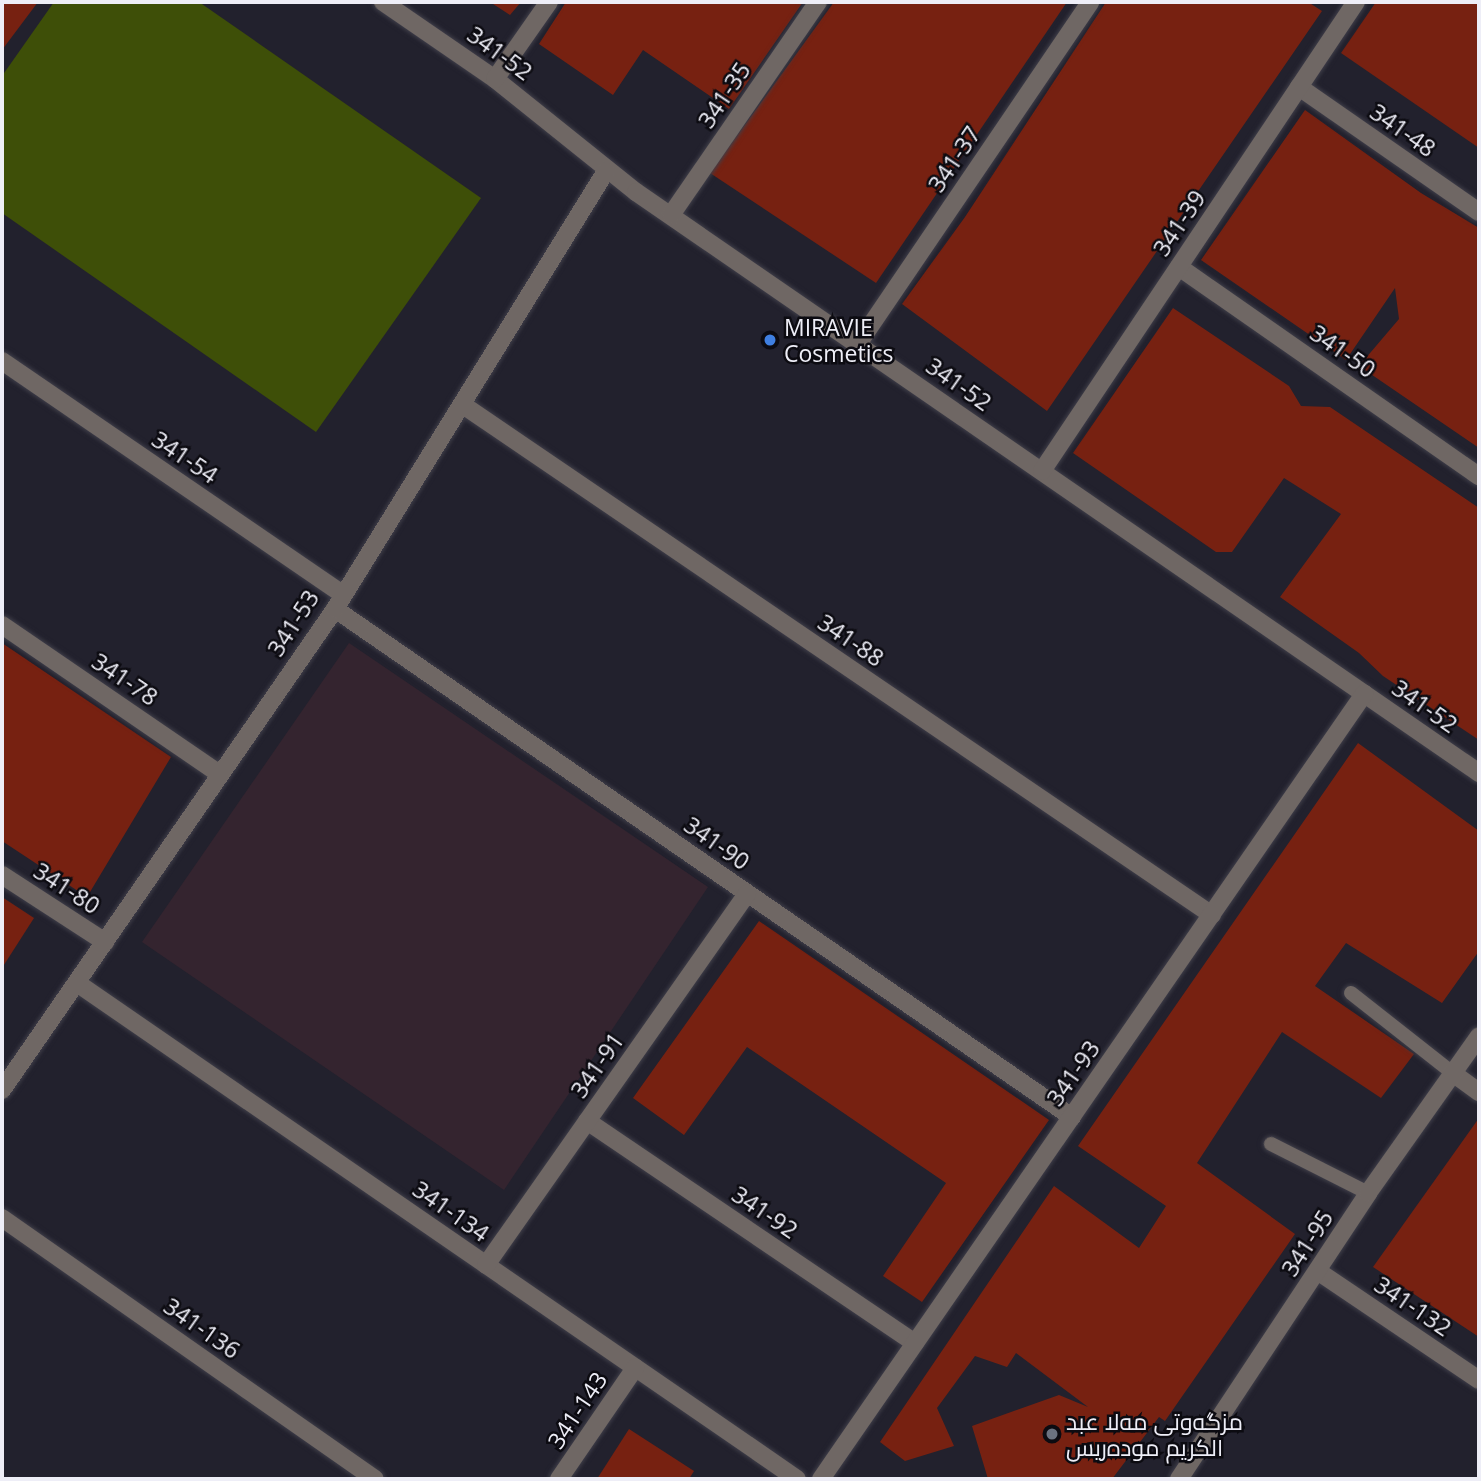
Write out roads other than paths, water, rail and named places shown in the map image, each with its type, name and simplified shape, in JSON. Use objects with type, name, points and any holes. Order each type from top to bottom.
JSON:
[{"type":"street","name":"341-52","points":[[383,2],[495,79],[606,171],[1479,773]]},
{"type":"street","points":[[495,79],[549,2]]},
{"type":"street","name":"341-35","points":[[671,215],[818,2]]},
{"type":"street","name":"341-37","points":[[858,344],[1090,2]]},
{"type":"street","name":"341-39","points":[[1042,471],[1298,87],[1349,4]]},
{"type":"street","name":"341-48","points":[[1298,87],[1479,212]]},
{"type":"street","name":"341-53","points":[[2,1090],[338,601],[463,405],[606,171]]},
{"type":"street","name":"341-50","points":[[1179,267],[1479,476]]},
{"type":"street","name":"341-54","points":[[2,361],[338,601]]},
{"type":"street","name":"341-88","points":[[463,405],[1212,915]]},
{"type":"street","name":"341-90","points":[[338,601],[747,893],[1072,1117]]},
{"type":"street","name":"341-78","points":[[2,625],[220,774]]},
{"type":"street","name":"341-93","points":[[821,1479],[1364,694]]},
{"type":"street","name":"341-80","points":[[2,875],[105,942]]},
{"type":"street","name":"341-91","points":[[486,1265],[747,893]]},
{"type":"street","name":"341-134","points":[[77,983],[797,1479]]},
{"type":"street","name":"341-95","points":[[1179,1479],[1319,1272],[1368,1193],[1479,1036]]},
{"type":"street","points":[[1454,1074],[1479,1092]]},
{"type":"street","name":"341-92","points":[[587,1121],[915,1343]]},
{"type":"street","name":"341-136","points":[[2,1217],[374,1479]]},
{"type":"street","name":"341-132","points":[[1319,1272],[1479,1380]]},
{"type":"street","name":"341-143","points":[[559,1479],[635,1368]]},
{"type":"lane","points":[[1351,993],[1454,1074]]},
{"type":"lane","points":[[1271,1144],[1368,1193]]},
{"type":"place","name":"MIRAVIE Cosmetics","points":[[770,340]]},
{"type":"place","name":"مزگه‌وتی مه‌لا عبد الكريم موده‌ریس","points":[[1052,1434]]}]
